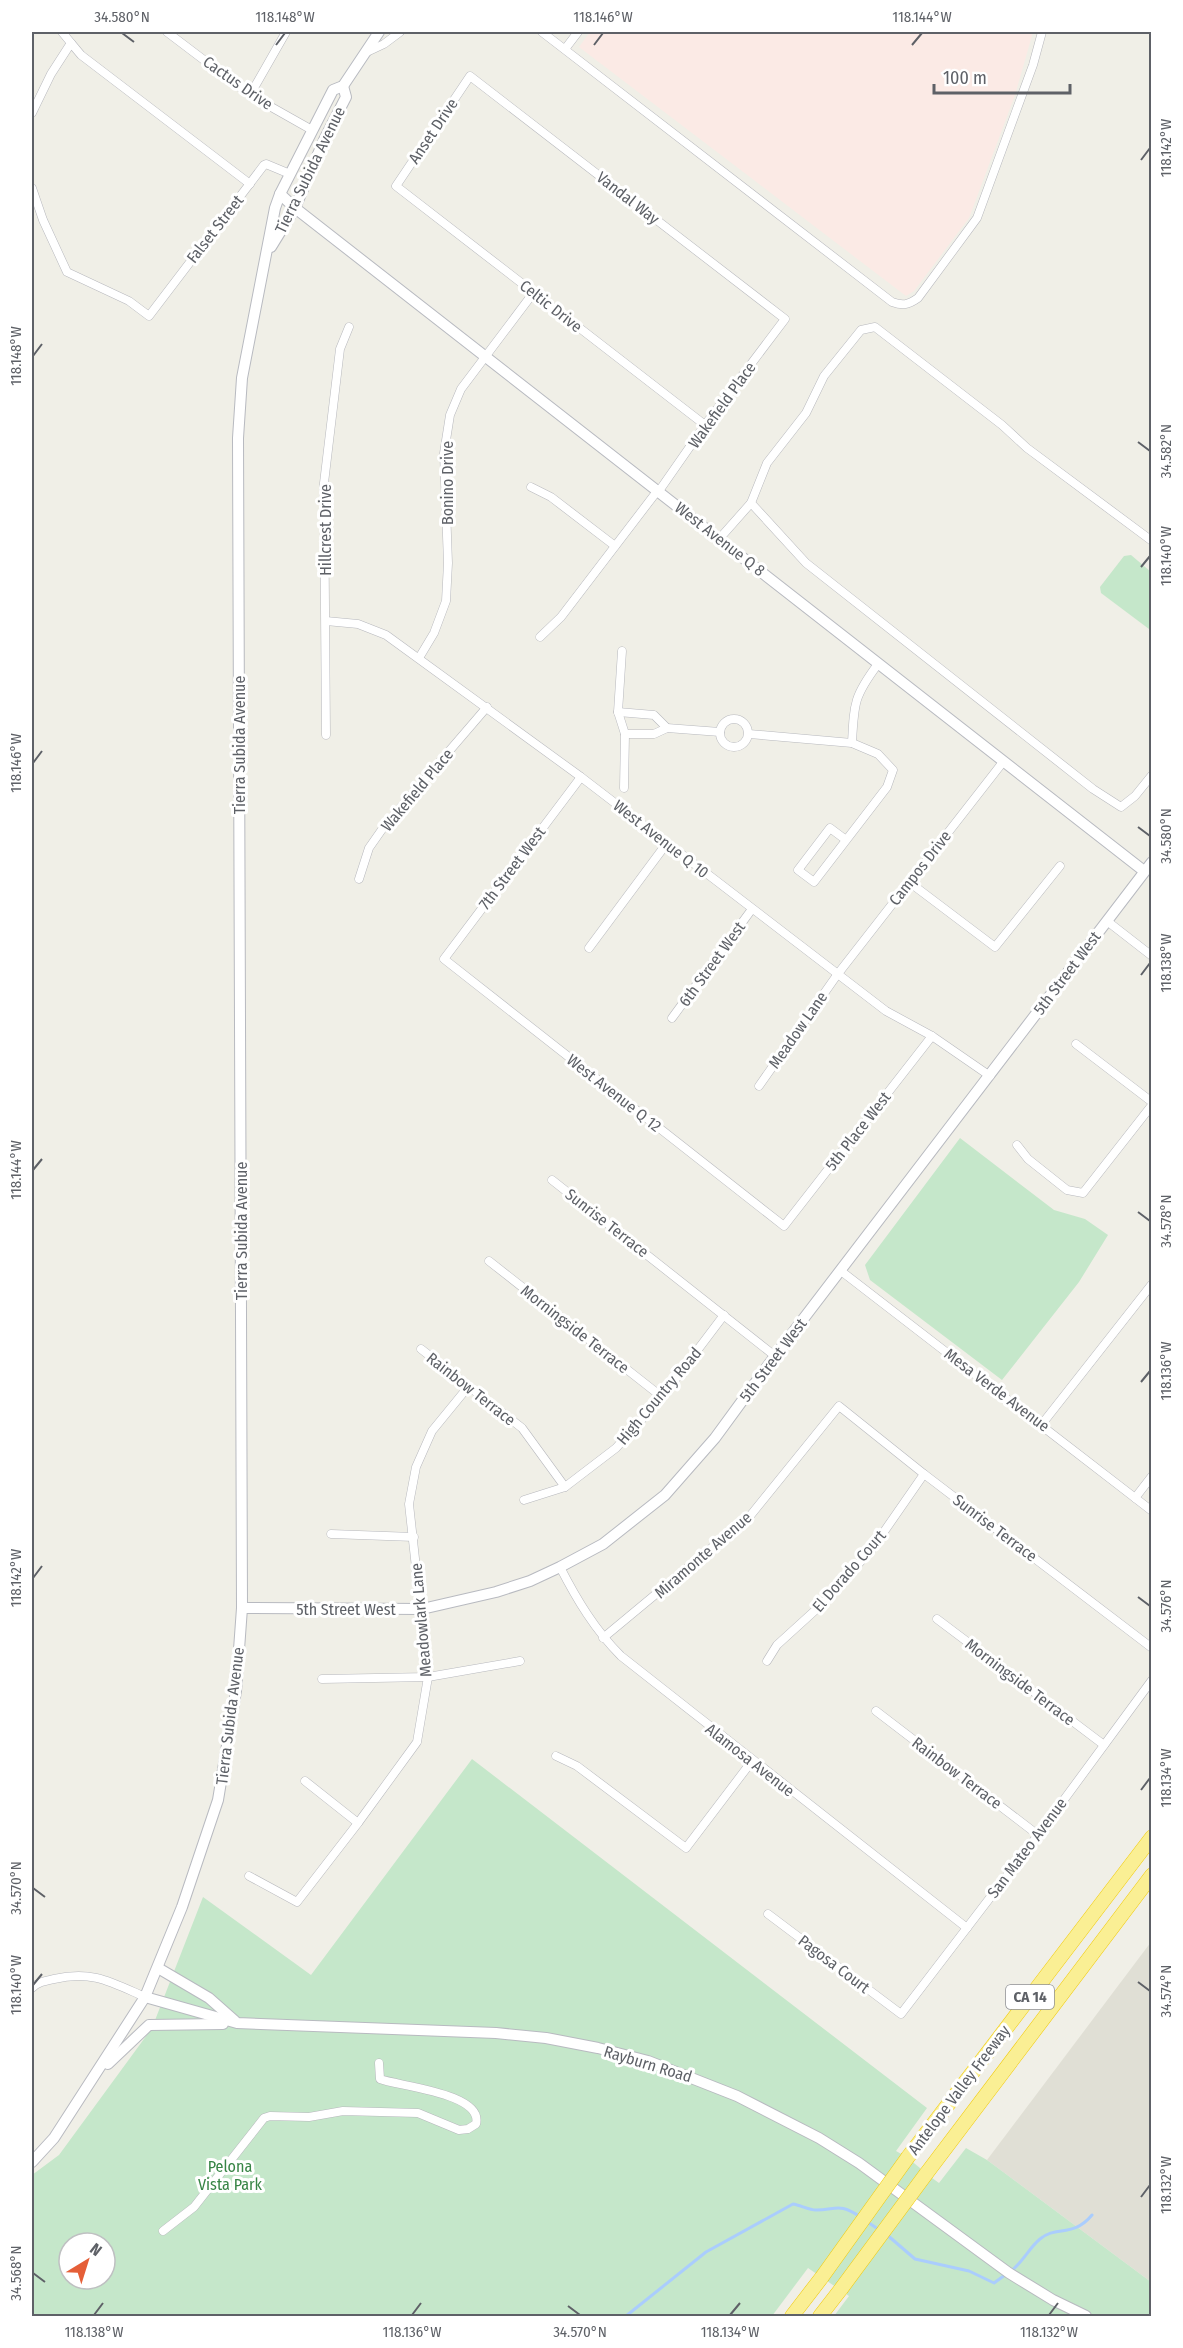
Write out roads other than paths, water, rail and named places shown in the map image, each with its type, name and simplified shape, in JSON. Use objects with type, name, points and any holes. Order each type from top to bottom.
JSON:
[{"type":"highway","name":"Antelope Valley Freeway","points":[[792,2316],[908,2157],[1152,1837]]},
{"type":"highway","name":"Antelope Valley Freeway","points":[[820,2316],[1152,1875]]},
{"type":"street","name":"Falset Street","points":[[32,188],[43,220],[67,272],[129,301],[149,316],[250,184],[81,55],[62,32]]},
{"type":"street","name":"Cactus Drive","points":[[167,32],[250,95],[312,130]]},
{"type":"street","points":[[250,95],[286,32]]},
{"type":"street","name":"Tierra Subida Avenue","points":[[32,2162],[54,2138],[146,1997],[201,1854],[218,1800],[236,1691],[242,1608],[238,438],[242,378],[260,280],[280,194],[333,90],[343,86],[379,32]]},
{"type":"street","points":[[363,54],[384,44],[400,32]]},
{"type":"street","points":[[542,32],[892,302],[901,305],[909,305],[918,298],[977,218],[1033,65],[1042,32]]},
{"type":"street","points":[[565,49],[578,32]]},
{"type":"street","points":[[32,112],[51,74],[71,43]]},
{"type":"street","name":"Anset Drive","points":[[396,186],[470,76]]},
{"type":"street","name":"Vandal Way","points":[[470,76],[785,319]]},
{"type":"street","name":"Tierra Subida Avenue","points":[[268,252],[295,208],[324,140],[346,97],[343,86]]},
{"type":"street","points":[[250,184],[266,164],[290,174]]},
{"type":"street","name":"Celtic Drive","points":[[396,186],[705,425]]},
{"type":"street","name":"West Avenue Q 8","points":[[280,194],[1144,872]]},
{"type":"street","name":"Bonino Drive","points":[[419,658],[434,633],[446,601],[448,563],[444,453],[450,415],[461,389],[534,292]]},
{"type":"street","name":"Wakefield Place","points":[[540,637],[561,617],[658,491],[785,319]]},
{"type":"street","name":"Hillcrest Drive","points":[[326,735],[324,483],[340,349],[349,327]]},
{"type":"street","points":[[720,538],[750,503],[767,463],[807,413],[824,376],[861,330],[875,327],[1002,425],[1027,448],[1152,541]]},
{"type":"street","points":[[531,487],[551,497],[615,546]]},
{"type":"street","points":[[750,503],[806,562],[1093,789],[1121,807],[1135,796],[1152,775]]},
{"type":"street","name":"West Avenue Q 10","points":[[326,621],[358,624],[386,635],[581,777],[886,1011],[932,1036],[990,1076]]},
{"type":"street","points":[[622,651],[618,712],[625,734],[624,788]]},
{"type":"street","points":[[852,743],[853,715],[860,688],[878,664]]},
{"type":"street","name":"Wakefield Place","points":[[359,879],[369,848],[383,828],[487,707]]},
{"type":"street","points":[[618,712],[654,715],[667,728]]},
{"type":"street","points":[[734,719],[743,722],[748,734],[746,742],[734,748],[722,741],[720,732],[723,725],[734,719]]},
{"type":"street","points":[[625,734],[654,734],[667,728],[720,732]]},
{"type":"street","points":[[748,734],[852,743],[878,754],[893,770],[887,787],[814,882],[798,870],[830,828],[846,840]]},
{"type":"street","name":"Campos Drive","points":[[837,975],[1002,762]]},
{"type":"street","name":"7th Street West","points":[[444,960],[581,777]]},
{"type":"street","points":[[589,948],[667,843]]},
{"type":"street","name":"5th Street West","points":[[242,1608],[422,1609],[496,1592],[530,1581],[603,1544],[665,1495],[715,1438],[1152,862]]},
{"type":"street","points":[[909,882],[994,947],[1060,866]]},
{"type":"street","name":"6th Street West","points":[[672,1018],[752,909]]},
{"type":"street","points":[[1107,921],[1152,956]]},
{"type":"street","name":"West Avenue Q 12","points":[[444,960],[784,1226]]},
{"type":"street","name":"Meadow Lane","points":[[759,1086],[837,975]]},
{"type":"street","name":"5th Place West","points":[[784,1226],[932,1036]]},
{"type":"street","points":[[1017,1145],[1028,1159],[1067,1190],[1083,1193],[1152,1104],[1076,1044]]},
{"type":"street","name":"Sunrise Terrace","points":[[552,1180],[775,1356]]},
{"type":"street","name":"Morningside Terrace","points":[[489,1261],[662,1397]]},
{"type":"street","name":"Mesa Verde Avenue","points":[[841,1271],[1152,1510]]},
{"type":"street","points":[[1042,1424],[1152,1284]]},
{"type":"street","name":"High Country Road","points":[[524,1500],[565,1487],[616,1448],[662,1397],[724,1315]]},
{"type":"street","name":"Rainbow Terrace","points":[[421,1349],[522,1428],[565,1487]]},
{"type":"street","name":"Meadowlark Lane","points":[[249,1876],[297,1902],[417,1742],[428,1677],[409,1504],[416,1467],[432,1431],[468,1387]]},
{"type":"street","name":"Sunrise Terrace","points":[[839,1406],[924,1474],[1152,1647]]},
{"type":"street","name":"Miramonte Avenue","points":[[603,1638],[750,1516],[839,1406]]},
{"type":"street","name":"El Dorado Court","points":[[767,1661],[777,1645],[821,1605],[872,1548],[924,1474]]},
{"type":"street","points":[[1135,1498],[1152,1476]]},
{"type":"street","points":[[331,1534],[414,1538]]},
{"type":"street","name":"Alamosa Avenue","points":[[560,1567],[578,1602],[603,1638],[621,1656],[967,1928]]},
{"type":"street","name":"Morningside Terrace","points":[[937,1619],[1104,1745]]},
{"type":"street","points":[[322,1679],[428,1677],[520,1661]]},
{"type":"street","name":"San Mateo Avenue","points":[[901,2014],[1038,1835],[1152,1680]]},
{"type":"street","name":"Rainbow Terrace","points":[[876,1711],[1038,1835]]},
{"type":"street","points":[[556,1756],[577,1766],[686,1848],[752,1761]]},
{"type":"street","points":[[305,1781],[358,1823]]},
{"type":"street","name":"Pagosa Court","points":[[768,1914],[901,2014]]},
{"type":"street","points":[[158,1968],[209,1998],[237,2023]]},
{"type":"street","points":[[32,1988],[37,1983],[75,1974],[106,1980],[146,1997]]},
{"type":"street","name":"Rayburn Road","points":[[146,1997],[237,2023],[496,2033],[546,2038],[648,2061],[737,2096],[819,2138],[859,2163],[1009,2273],[1053,2300],[1086,2316]]},
{"type":"street","points":[[94,2077],[149,2025],[237,2023]]},
{"type":"street","points":[[163,2231],[194,2207],[264,2118],[270,2116],[309,2117],[343,2111],[418,2113],[464,2130],[472,2127],[477,2119],[474,2110],[449,2096],[425,2087],[380,2079],[379,2063]]},
{"type":"waterway","points":[[626,2316],[706,2252],[793,2204],[813,2210],[843,2208],[861,2217]]},
{"type":"waterway","points":[[1011,2271],[1040,2239],[1046,2235],[1078,2226],[1092,2215]]},
{"type":"waterway","points":[[866,2221],[881,2231]]},
{"type":"waterway","points":[[886,2234],[915,2259],[969,2271],[994,2283],[1005,2275]]},
{"type":"park label","name":"Pelona Vista Park","points":[[230,2175]]}]
